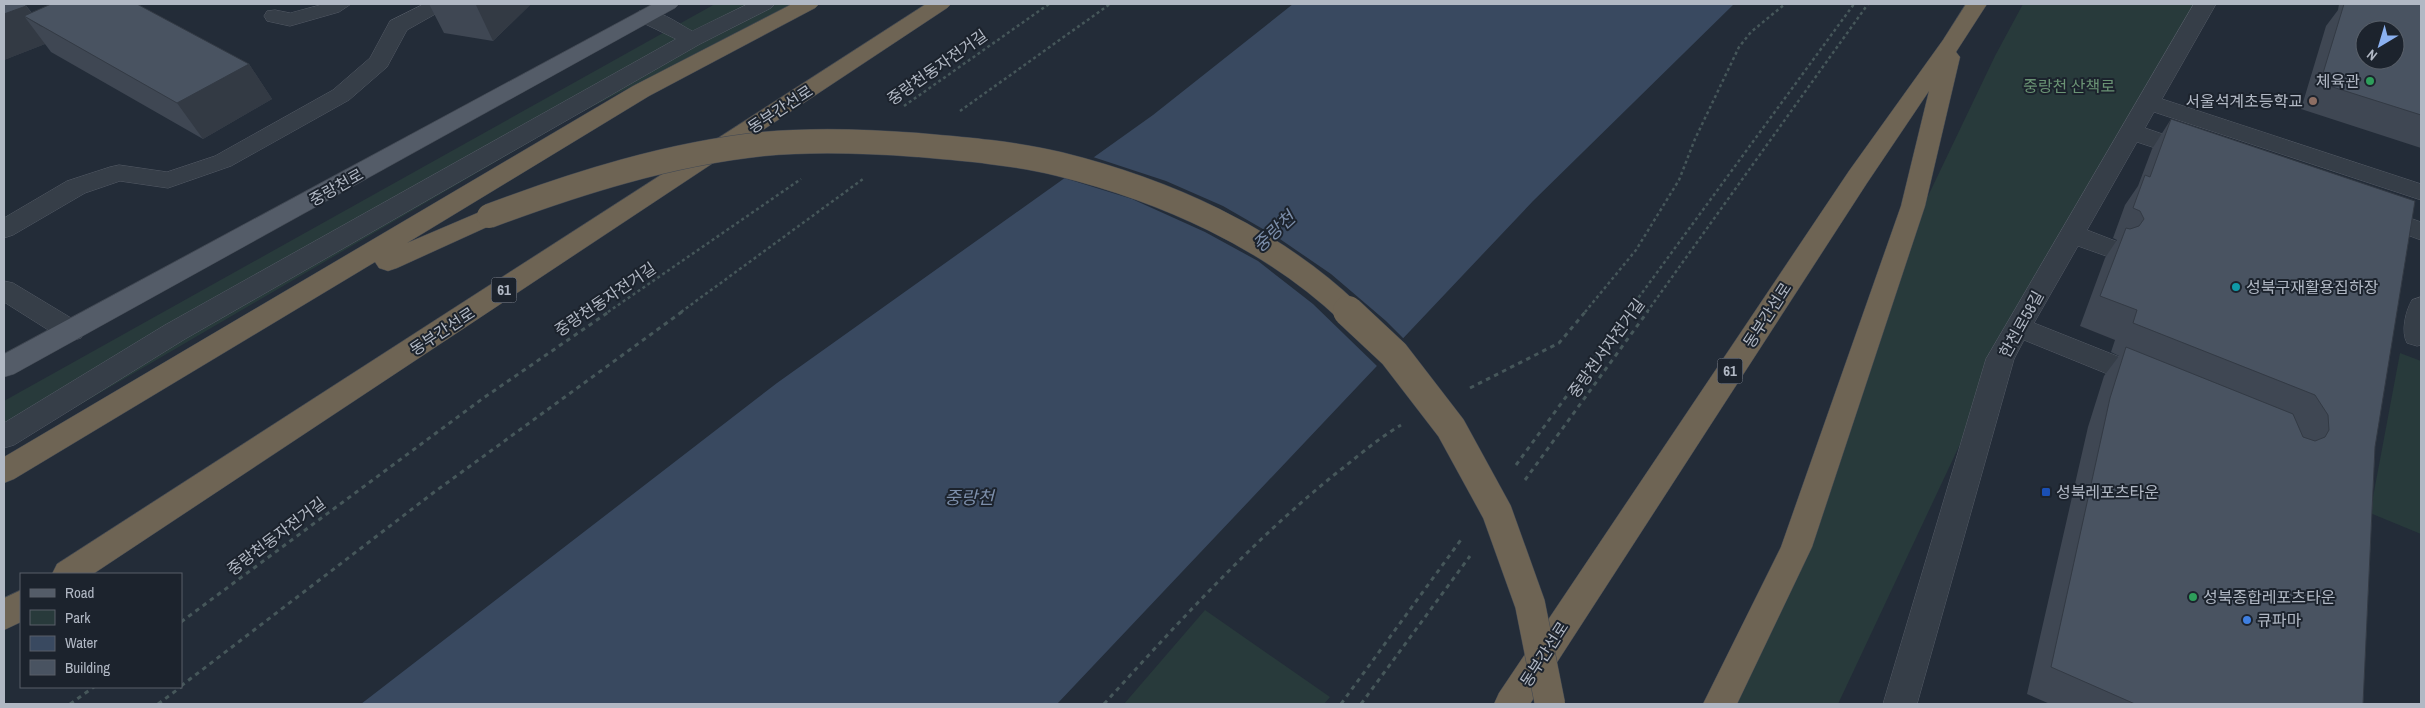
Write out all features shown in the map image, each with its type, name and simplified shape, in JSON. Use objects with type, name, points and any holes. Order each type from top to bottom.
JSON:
[{"type":"highway","points":[[4,471],[221,344],[640,91],[808,4]]},
{"type":"highway","name":"동부간선로","points":[[70,573],[940,4]]},
{"type":"highway","name":"동부간선로","points":[[1511,704],[1858,177],[1953,41],[1976,4]]},
{"type":"highway","points":[[1720,704],[1799,538],[1913,206],[1953,41]]},
{"type":"highway","points":[[221,344],[430,241],[489,216],[580,184],[677,158],[744,147],[805,141],[941,146],[1029,158],[1078,168],[1132,184],[1197,211],[1239,232],[1278,255],[1333,296],[1395,354],[1434,402],[1476,466],[1507,532],[1534,616],[1550,704]]},
{"type":"highway","points":[[4,616],[20,605]]},
{"type":"main road","name":"중랑천로","points":[[4,368],[668,4]]},
{"type":"street","points":[[275,16],[290,20],[340,4]]},
{"type":"street","points":[[4,229],[76,187],[119,173],[168,180],[223,161],[340,95],[379,62],[398,26],[440,4]]},
{"type":"street","points":[[4,437],[175,332],[692,39],[764,4]]},
{"type":"street","name":"한천로58길","points":[[1900,704],[2000,359],[2205,4]]},
{"type":"street","points":[[646,16],[692,39]]},
{"type":"street","points":[[2147,102],[2421,192]]},
{"type":"street","points":[[2130,131],[2212,159]]},
{"type":"street","points":[[2350,206],[2421,231]]},
{"type":"street","points":[[2071,234],[2109,248]]},
{"type":"street","points":[[4,290],[71,331]]},
{"type":"street","points":[[2418,336],[2421,307]]},
{"type":"street","points":[[2018,327],[2173,390]]},
{"type":"path","name":"중랑천동자전거길","points":[[902,108],[1049,4]]},
{"type":"path","points":[[960,112],[1110,4]]},
{"type":"path","points":[[1467,389],[1559,343],[1630,258],[1679,180],[1695,139],[1739,47],[1751,32],[1785,4]]},
{"type":"path","points":[[1512,471],[1854,4]]},
{"type":"path","name":"중랑천서자전거길","points":[[1524,481],[1778,132],[1868,4]]},
{"type":"path","name":"중랑천동자전거길","points":[[182,621],[482,399],[808,174]]},
{"type":"path","points":[[182,686],[441,487],[870,175]]},
{"type":"path","points":[[1104,704],[1191,608],[1301,502],[1384,435],[1409,421]]},
{"type":"path","points":[[1341,704],[1465,535]]},
{"type":"path","points":[[1361,704],[1472,553]]},
{"type":"path","points":[[70,704],[93,688]]},
{"type":"path","points":[[158,704],[180,688]]},
{"type":"green space","points":[[715,4],[792,4],[576,115],[4,449],[4,401]]},
{"type":"green space","name":"중랑천 산책로","points":[[2023,4],[2209,4],[2000,359],[1838,704],[1720,704],[1782,576],[1907,240],[1995,56]]},
{"type":"green space","points":[[2400,353],[2421,361],[2421,534],[2370,513]]},
{"type":"green space","points":[[1205,610],[1330,697],[1324,704],[1124,704]]},
{"type":"water","name":"중랑천","points":[[1293,4],[1734,4],[1533,201],[1057,704],[361,704],[777,383],[1153,115]]},
{"type":"pier","points":[[1090,156],[1166,181],[1223,206],[1277,237],[1331,274],[1386,321],[1405,340],[1379,368],[1313,304],[1258,261],[1205,232],[1132,199],[1061,177]]},
{"type":"building","points":[[4,4],[25,4],[26,6],[4,14]]},
{"type":"building","points":[[51,4],[137,4],[249,64],[177,103],[24,16]]},
{"type":"building","points":[[2344,4],[2421,4],[2421,115],[2320,83]]},
{"type":"building","points":[[2171,119],[2415,201],[2375,447],[2363,704],[2135,704],[2051,667],[2110,398],[2126,347],[2293,414],[2303,437],[2315,441],[2325,437],[2329,430],[2328,415],[2315,395],[2133,323],[2137,310],[2100,296],[2126,228],[2130,229],[2139,226],[2144,219],[2140,211],[2133,208],[2145,175],[2150,177]]},
{"type":"place","name":"체육관","points":[[2370,81]]},
{"type":"place","name":"서울석계초등학교","points":[[2313,101]]},
{"type":"place","name":"성북구재활용집하장","points":[[2236,287]]},
{"type":"place","name":"성북레포츠타운","points":[[2046,492]]},
{"type":"place","name":"성북종합레포츠타운","points":[[2193,597]]},
{"type":"place","name":"큐파마","points":[[2247,620]]}]
